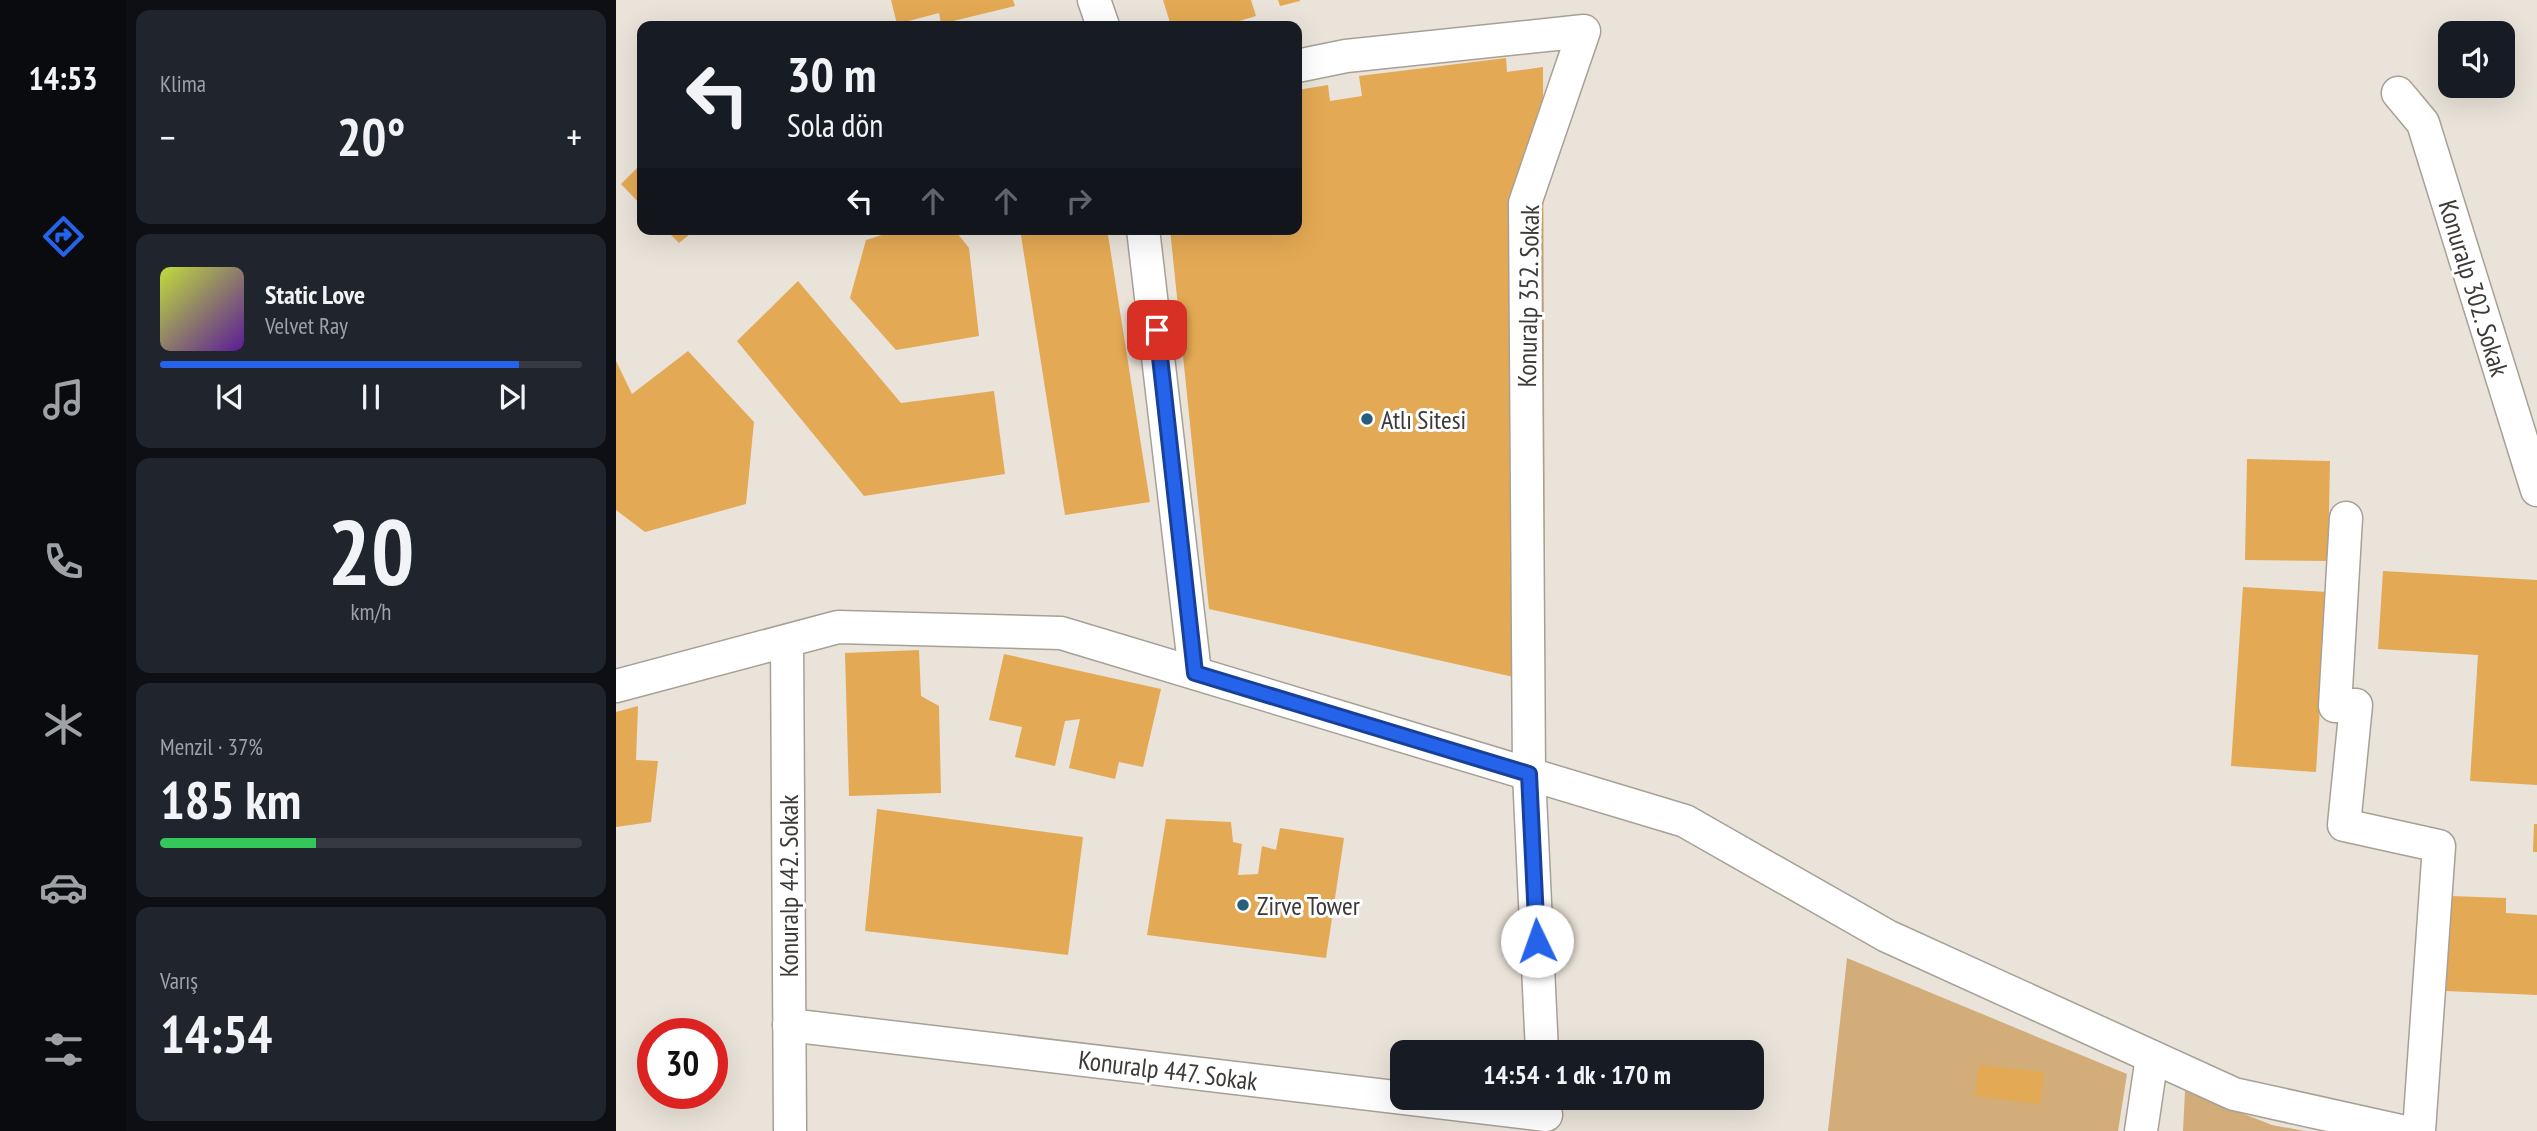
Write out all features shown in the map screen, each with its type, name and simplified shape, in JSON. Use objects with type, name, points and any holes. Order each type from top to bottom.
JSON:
[{"type":"street","points":[[1094,0],[1101,21]]},
{"type":"street","name":"Konuralp 352. Sokak","points":[[1302,65],[1346,56],[1584,31],[1525,203],[1529,774]]},
{"type":"street","name":"Konuralp 302. Sokak","points":[[2398,93],[2423,123],[2537,490]]},
{"type":"street","points":[[1144,235],[1195,673]]},
{"type":"street","points":[[2346,517],[2335,706],[2356,705],[2344,825],[2439,846],[2419,1131]]},
{"type":"street","points":[[616,686],[838,627],[1061,633],[1685,821],[1887,936],[2234,1094],[2401,1131]]},
{"type":"street","name":"Konuralp 442. Sokak","points":[[787,641],[790,1131]]},
{"type":"street","points":[[1529,774],[1541,1040]]},
{"type":"street","name":"Konuralp 447. Sokak","points":[[789,1025],[1546,1114]]},
{"type":"street","points":[[2141,1131],[2152,1057]]},
{"type":"shaded area","points":[[1847,958],[2127,1074],[2118,1131],[1828,1131]]},
{"type":"shaded area","points":[[2185,1091],[2272,1125],[2305,1131],[2183,1131]]},
{"type":"building","points":[[891,0],[1013,0],[1015,6],[953,21],[940,21],[939,13],[908,21],[896,21]]},
{"type":"building","points":[[1163,0],[1251,0],[1256,16],[1240,21],[1169,21]]},
{"type":"building","points":[[1278,0],[1300,0],[1300,1],[1280,6]]},
{"type":"building","name":"Atlı Sitesi","points":[[1506,58],[1507,72],[1543,67],[1545,684],[1209,609],[1171,235],[1302,235],[1302,89],[1328,85],[1330,101],[1362,96],[1359,76]]},
{"type":"building","points":[[637,168],[637,201],[621,184]]},
{"type":"building","points":[[671,235],[689,235],[679,243]]},
{"type":"building","points":[[882,235],[959,235],[969,248],[979,336],[896,350],[850,298],[866,240]]},
{"type":"building","points":[[1021,235],[1108,235],[1150,502],[1065,515]]},
{"type":"building","points":[[798,281],[901,403],[994,391],[1005,474],[864,496],[737,341]]},
{"type":"building","points":[[688,351],[754,422],[746,504],[645,532],[616,510],[616,361],[632,394]]},
{"type":"building","points":[[2247,459],[2330,461],[2328,561],[2245,560]]},
{"type":"building","points":[[2383,571],[2537,580],[2537,785],[2470,781],[2478,655],[2378,649]]},
{"type":"building","points":[[2243,587],[2327,592],[2316,772],[2231,766]]},
{"type":"building","points":[[919,650],[921,696],[939,706],[941,793],[849,796],[845,653]]},
{"type":"building","points":[[1004,654],[1161,689],[1143,767],[1119,762],[1115,779],[1069,768],[1080,719],[1065,721],[1055,766],[1015,757],[1022,727],[989,720]]},
{"type":"building","points":[[638,706],[636,760],[658,761],[651,822],[616,827],[616,712]]},
{"type":"building","points":[[877,809],[1083,837],[1068,955],[865,931]]},
{"type":"building","name":"Zirve Tower","points":[[1166,819],[1231,822],[1233,842],[1242,844],[1238,875],[1258,874],[1262,846],[1276,850],[1280,828],[1344,838],[1326,958],[1147,935]]},
{"type":"building","points":[[2534,824],[2537,824],[2537,852],[2533,852]]},
{"type":"building","points":[[2451,896],[2506,898],[2506,913],[2537,915],[2537,995],[2446,991]]},
{"type":"building","points":[[1979,1065],[2044,1072],[2040,1104],[1975,1096]]},
{"type":"place","name":"Atlı Sitesi","points":[[1367,419]]},
{"type":"place","name":"Zirve Tower","points":[[1243,905]]},
{"type":"route","points":[[1157,330],[1195,673],[1529,774],[1537,941]]}]
